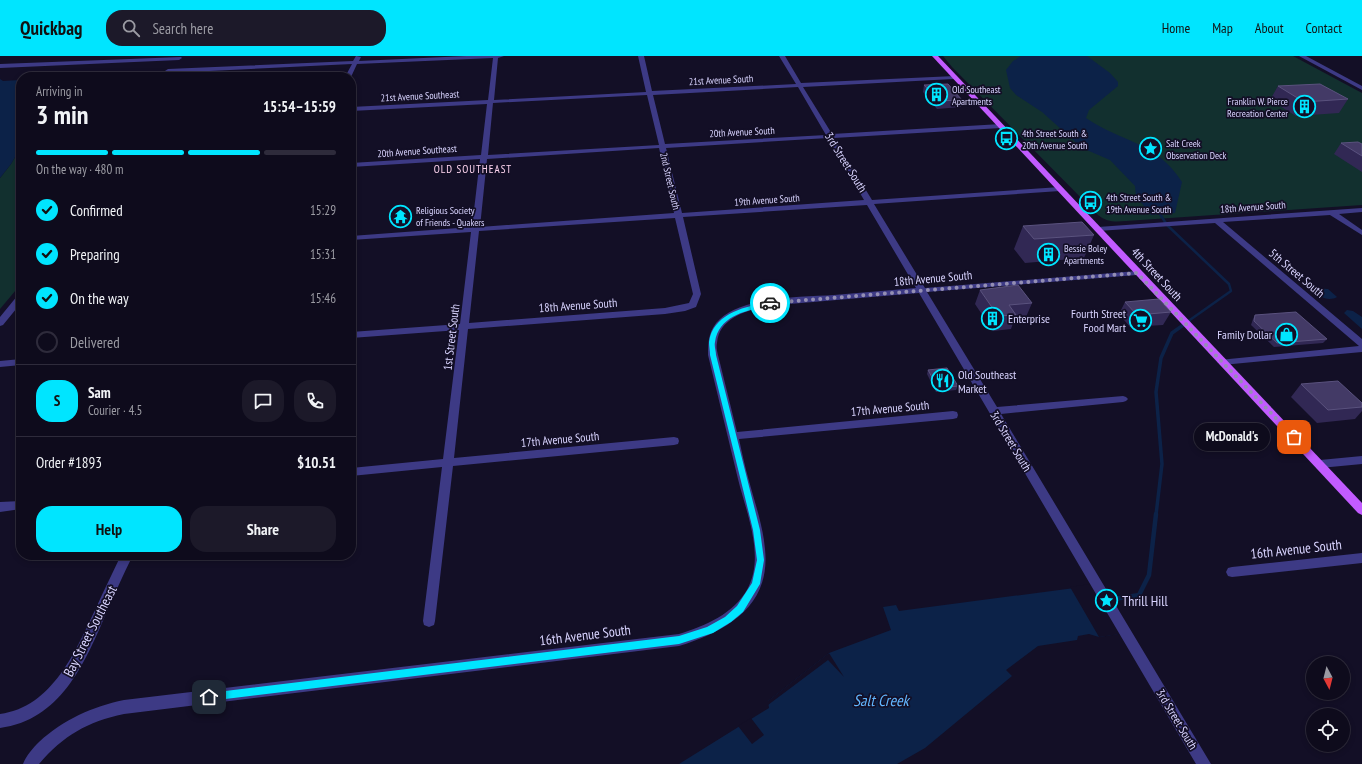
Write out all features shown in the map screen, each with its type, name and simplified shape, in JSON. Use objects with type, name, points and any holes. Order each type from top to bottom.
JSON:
[{"type":"main road","name":"4th Street South","points":[[935,56],[953,77],[1098,229],[1137,273],[1320,464],[1362,510]]},
{"type":"street","points":[[25,64],[36,56]]},
{"type":"street","points":[[102,61],[108,56]]},
{"type":"street","points":[[350,72],[358,56]]},
{"type":"street","name":"1st Street South","points":[[429,622],[496,56]]},
{"type":"street","points":[[168,71],[501,56]]},
{"type":"street","name":"2nd Street South","points":[[641,56],[697,294],[693,305]]},
{"type":"street","name":"3rd Street South","points":[[782,56],[1204,764]]},
{"type":"street","points":[[1302,56],[1362,88]]},
{"type":"street","points":[[0,66],[180,57]]},
{"type":"street","points":[[168,71],[180,57]]},
{"type":"street","name":"21st Avenue South","points":[[490,101],[953,77]]},
{"type":"street","name":"21st Avenue Southeast","points":[[356,108],[490,101]]},
{"type":"street","name":"20th Avenue South","points":[[484,157],[1001,126]]},
{"type":"street","name":"20th Avenue Southeast","points":[[356,165],[484,157]]},
{"type":"street","name":"19th Avenue South","points":[[356,238],[1060,189]]},
{"type":"street","name":"18th Avenue South","points":[[1098,229],[1362,210]]},
{"type":"street","points":[[1331,212],[1362,233]]},
{"type":"street","name":"5th Street South","points":[[1216,220],[1362,344]]},
{"type":"street","name":"18th Avenue South","points":[[733,436],[713,355],[712,342],[717,328],[732,314],[746,308],[788,301],[1137,273]]},
{"type":"street","points":[[0,322],[16,303]]},
{"type":"street","name":"18th Avenue South","points":[[356,335],[665,311],[685,308],[693,305]]},
{"type":"street","points":[[1222,362],[1362,349]]},
{"type":"street","points":[[0,364],[16,362]]},
{"type":"street","points":[[994,411],[1124,399]]},
{"type":"street","name":"17th Avenue South","points":[[733,436],[953,415]]},
{"type":"street","name":"16th Avenue South","points":[[30,764],[43,748],[69,727],[86,717],[104,710],[679,640],[710,630],[728,620],[740,609],[756,584],[760,560],[756,530],[733,436]]},
{"type":"street","name":"17th Avenue South","points":[[356,472],[674,442]]},
{"type":"street","points":[[1320,464],[1362,460]]},
{"type":"street","points":[[0,507],[16,505]]},
{"type":"street","name":"16th Avenue South","points":[[1232,572],[1362,558]]},
{"type":"street","name":"Bay Street Southeast","points":[[0,721],[24,714],[45,702],[53,695],[69,675],[125,560]]},
{"type":"green space","points":[[943,56],[1293,56],[1362,93],[1362,205],[1122,221],[1108,220],[1098,215],[952,67]]},
{"type":"green space","points":[[16,156],[16,290],[0,309],[0,178]]},
{"type":"water","points":[[1021,56],[1087,56],[1110,73],[1118,82],[1118,86],[1089,110],[1086,118],[1099,126],[1150,150],[1172,169],[1182,182],[1175,213],[1151,215],[1136,196],[1135,186],[1110,160],[1082,148],[1042,112],[1016,95],[1010,88],[1006,70],[1013,61]]},
{"type":"water","points":[[0,79],[3,81],[16,80],[16,156],[0,178]]},
{"type":"water","points":[[1314,288],[1328,289],[1337,297],[1330,299],[1324,298],[1318,294]]},
{"type":"water","points":[[1347,310],[1353,311],[1362,317],[1362,329],[1344,313]]},
{"type":"water","name":"Salt Creek","points":[[1097,585],[1125,633],[1099,637],[1089,634],[1078,636],[1077,640],[1038,646],[1006,670],[1012,676],[925,748],[897,764],[679,764],[769,708],[768,701],[829,653],[891,630],[883,607],[896,605],[899,611]]},
{"type":"pier","points":[[1097,583],[1127,633],[1099,637],[1070,587]]},
{"type":"pier","points":[[829,653],[844,677],[828,660],[768,705],[768,701]]},
{"type":"pier","points":[[751,718],[764,735],[752,744],[738,726]]},
{"type":"building","points":[[948,84],[962,100],[939,101],[924,85]]},
{"type":"building","points":[[1320,84],[1348,99],[1304,102],[1278,86]]},
{"type":"building","points":[[1358,142],[1362,144],[1362,156],[1341,143]]},
{"type":"building","points":[[1082,222],[1094,235],[1034,239],[1023,226]]},
{"type":"building","points":[[1018,285],[1032,303],[1009,305],[1016,315],[998,316],[980,290]]},
{"type":"building","points":[[1159,299],[1171,312],[1137,315],[1125,302]]},
{"type":"building","name":"Family Dollar","points":[[1296,312],[1327,339],[1277,343],[1254,321],[1255,315]]},
{"type":"building","name":"Old Southeast Market","points":[[947,368],[958,386],[938,388],[928,370]]},
{"type":"building","points":[[1338,381],[1362,403],[1362,407],[1328,410],[1301,384]]},
{"type":"waterway","points":[[1158,211],[1167,225],[1229,284],[1231,291],[1187,322]]},
{"type":"waterway","points":[[1156,515],[1162,464],[1156,392],[1161,358],[1172,333],[1189,321]]},
{"type":"waterway","points":[[1108,600],[1139,595],[1149,575],[1156,514]]},
{"type":"way so far","points":[[770,303],[1137,273],[1294,437]]},
{"type":"place","name":"Old Southeast Apartments","points":[[937,95]]},
{"type":"place","name":"Franklin W. Pierce Recreation Center","points":[[1304,107]]},
{"type":"place","name":"4th Street South & 20th Avenue South","points":[[1007,139]]},
{"type":"place","name":"Salt Creek Observation Deck","points":[[1150,149]]},
{"type":"place","name":"4th Street South & 19th Avenue South","points":[[1090,203]]},
{"type":"place","name":"Religious Society of Friends - Quakers","points":[[401,216]]},
{"type":"place","name":"Bessie Boley Apartments","points":[[1049,254]]},
{"type":"place","name":"Enterprise","points":[[992,318]]},
{"type":"place","name":"Fourth Street Food Mart","points":[[1141,320]]},
{"type":"place","name":"Family Dollar","points":[[1287,334]]},
{"type":"place","name":"Old Southeast Market","points":[[942,381]]},
{"type":"place","name":"McDonald's","points":[[1294,437]]},
{"type":"place","name":"Thrill Hill","points":[[1106,601]]},
{"type":"district","name":"OLD SOUTHEAST","points":[[473,169]]},
{"type":"route","points":[[209,697],[679,640],[710,630],[728,620],[740,609],[756,584],[760,560],[756,530],[713,355],[712,342],[717,328],[732,314],[746,308],[770,303]]}]
